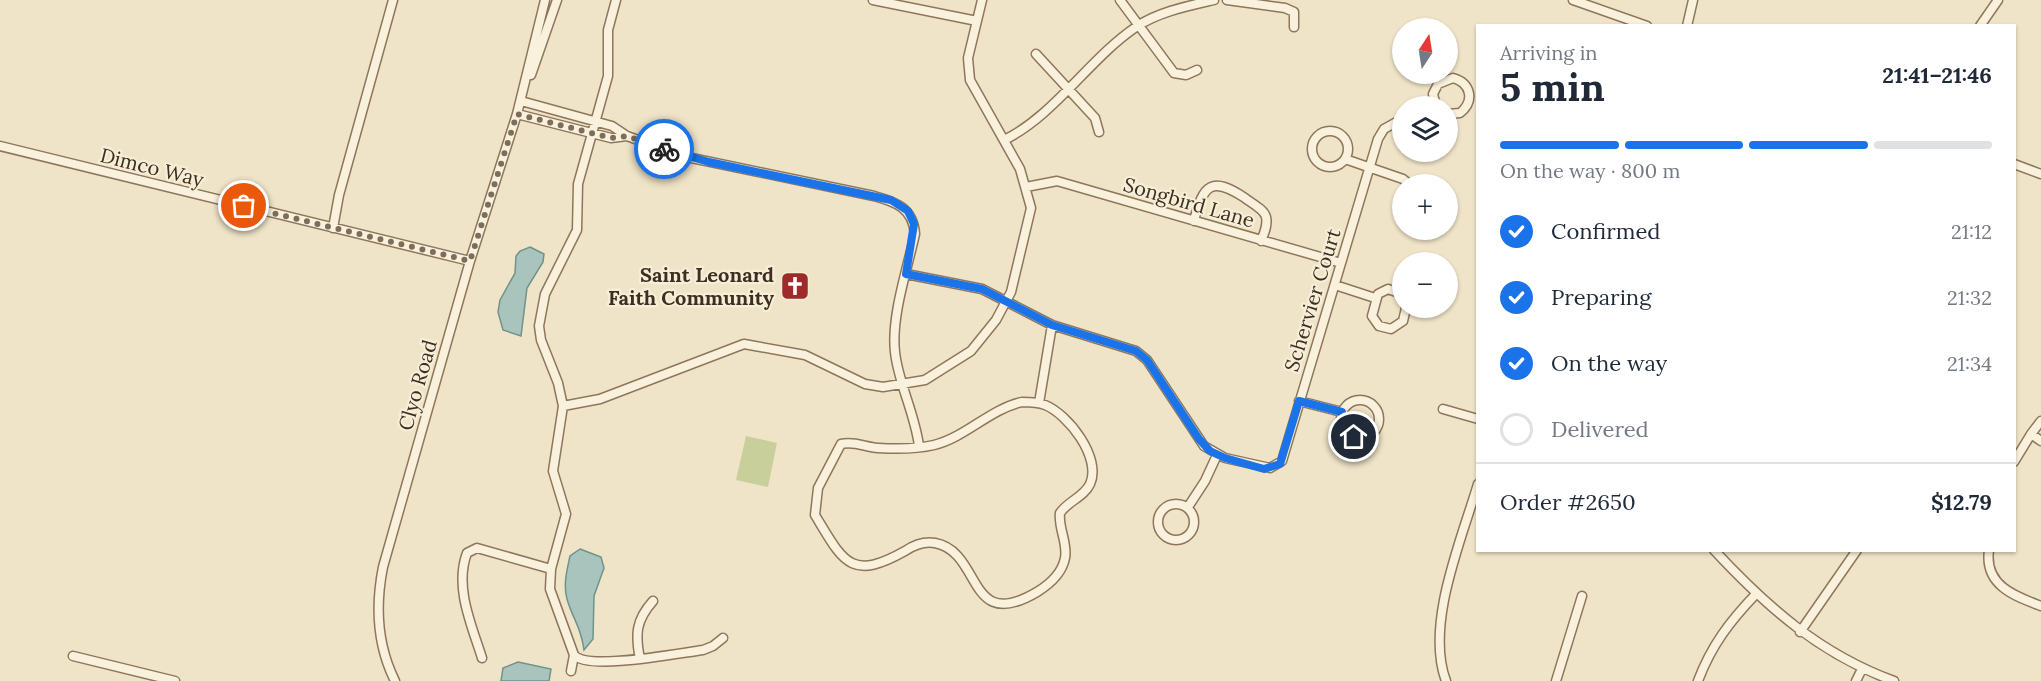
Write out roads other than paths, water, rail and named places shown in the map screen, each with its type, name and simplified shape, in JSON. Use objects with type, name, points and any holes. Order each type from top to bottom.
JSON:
[{"type":"street","points":[[333,228],[393,0]]},
{"type":"street","name":"Clyo Road","points":[[521,101],[545,0]]},
{"type":"street","name":"Clyo Road","points":[[395,681],[380,632],[380,583],[470,261],[521,101],[557,0]]},
{"type":"street","points":[[616,0],[608,30],[608,76],[578,184],[577,230],[545,294],[540,309],[540,340],[558,383],[563,406],[553,471],[566,514],[551,569],[551,595],[574,655],[581,661],[640,659],[703,650],[723,638]]},
{"type":"street","points":[[873,0],[977,21]]},
{"type":"street","points":[[563,406],[600,399],[744,344],[805,355],[865,384],[883,387],[903,385],[934,376],[971,351],[996,320],[1005,303],[1018,270],[1029,228],[1031,208],[1020,169],[970,80],[968,58],[982,0]]},
{"type":"street","points":[[1120,0],[1174,73],[1186,75],[1197,70]]},
{"type":"street","points":[[1004,140],[1027,126],[1137,26],[1174,10],[1214,0]]},
{"type":"street","points":[[1227,0],[1285,8],[1294,12],[1294,27]]},
{"type":"street","points":[[1573,0],[1641,24]]},
{"type":"street","points":[[1687,24],[1693,0]]},
{"type":"street","points":[[1981,24],[1998,0]]},
{"type":"street","points":[[1036,54],[1095,118],[1099,132]]},
{"type":"street","points":[[1433,96],[1442,81],[1453,78],[1463,82],[1469,92],[1468,104],[1458,112]]},
{"type":"street","points":[[521,101],[612,126],[627,136],[691,158],[891,200],[908,211],[914,224],[915,234],[894,334],[895,355],[919,446]]},
{"type":"street","points":[[517,114],[611,138],[627,136]]},
{"type":"street","name":"Schervier Court","points":[[906,274],[982,289],[1005,303],[1052,325],[1129,347],[1143,356],[1199,439],[1216,455],[1264,469],[1280,464],[1369,168],[1381,133],[1392,126]]},
{"type":"street","points":[[1326,130],[1338,132],[1347,145],[1345,159],[1332,168],[1317,164],[1311,151],[1318,136],[1326,130]]},
{"type":"street","name":"Dimco Way","points":[[0,146],[470,261]]},
{"type":"street","points":[[1345,159],[1392,175]]},
{"type":"street","points":[[2016,165],[2041,174]]},
{"type":"street","name":"Songbird Lane","points":[[1026,187],[1057,181],[1341,263]]},
{"type":"street","points":[[1194,221],[1204,193],[1215,186],[1224,185],[1263,213],[1266,223],[1262,241]]},
{"type":"street","points":[[1335,285],[1376,298]]},
{"type":"street","points":[[1392,290],[1388,289],[1376,298],[1372,316],[1375,323],[1384,329],[1399,326],[1402,318]]},
{"type":"street","points":[[1039,403],[1052,325]]},
{"type":"street","points":[[1299,401],[1342,412]]},
{"type":"street","points":[[1353,401],[1369,402],[1379,414],[1373,433],[1359,438],[1349,435],[1343,427],[1342,412],[1353,401]]},
{"type":"street","points":[[1039,403],[1064,416],[1077,433],[1092,462],[1092,476],[1086,490],[1060,513],[1065,549],[1059,573],[1047,586],[1019,602],[1004,604],[984,596],[957,556],[936,543],[915,545],[877,565],[864,567],[843,558],[815,515],[818,488],[841,444],[851,442],[876,448],[919,446],[940,443],[1012,404],[1039,403]]},
{"type":"street","points":[[1443,409],[1476,418]]},
{"type":"street","points":[[2016,459],[2041,421]]},
{"type":"street","points":[[2031,434],[2041,441]]},
{"type":"street","points":[[1188,507],[1205,481],[1216,455]]},
{"type":"street","points":[[1446,681],[1439,650],[1439,623],[1476,491]]},
{"type":"street","points":[[1172,504],[1188,507],[1194,516],[1194,527],[1189,536],[1174,541],[1158,528],[1160,513],[1172,504]]},
{"type":"street","points":[[482,658],[464,594],[463,569],[467,553],[477,548],[551,569]]},
{"type":"street","points":[[1716,552],[1756,594],[1800,632],[1862,669],[1894,681]]},
{"type":"street","points":[[1800,632],[1856,552]]},
{"type":"street","points":[[1989,552],[1990,570],[2001,587],[2012,595],[2041,606]]},
{"type":"street","points":[[1698,681],[1711,650],[1723,630],[1756,594]]},
{"type":"street","points":[[1556,681],[1582,596]]},
{"type":"street","points":[[640,659],[637,626],[653,601]]},
{"type":"street","points":[[571,671],[574,655]]},
{"type":"street","points":[[73,656],[175,681]]},
{"type":"street","points":[[1856,681],[1862,669]]},
{"type":"water","points":[[530,247],[544,254],[543,262],[527,288],[521,336],[503,330],[498,312],[500,300],[515,273],[516,256],[520,251]]},
{"type":"water","points":[[580,549],[601,557],[604,568],[594,596],[593,639],[584,650],[565,588],[570,556]]},
{"type":"water","points":[[518,662],[551,669],[549,681],[501,681],[503,668]]},
{"type":"place","name":"Saint Leonard Faith Community","points":[[795,286]]}]
